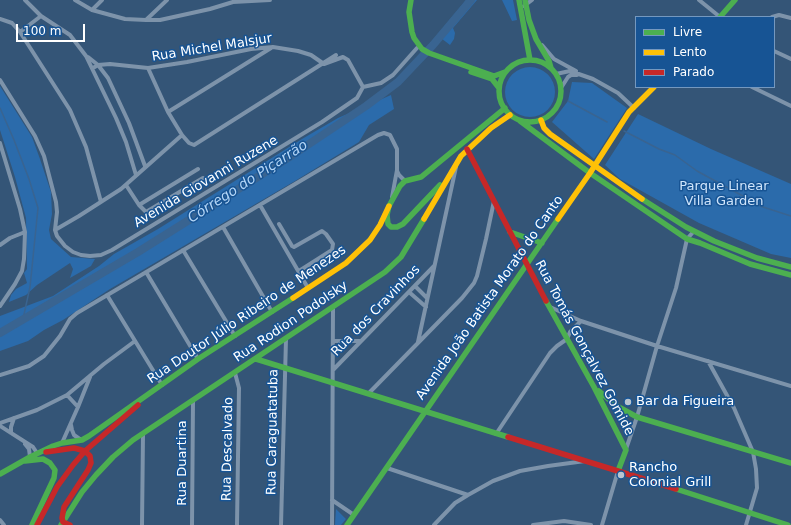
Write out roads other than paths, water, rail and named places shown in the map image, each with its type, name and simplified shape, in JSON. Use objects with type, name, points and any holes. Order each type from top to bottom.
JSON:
[{"type":"street","points":[[25,0],[41,16],[70,35],[86,56],[121,130],[136,175]]},
{"type":"street","points":[[75,0],[92,10],[125,19],[146,20],[160,20],[210,9],[233,1],[270,0]]},
{"type":"street","points":[[92,10],[102,0]]},
{"type":"street","points":[[146,20],[167,0]]},
{"type":"street","points":[[407,0],[406,13],[409,33],[420,49],[428,55],[492,79],[500,88]]},
{"type":"street","points":[[411,0],[409,12],[412,32],[420,49]]},
{"type":"street","points":[[519,0],[524,4],[536,39],[549,61],[551,69]]},
{"type":"street","points":[[524,4],[532,0]]},
{"type":"street","points":[[698,0],[719,16]]},
{"type":"street","points":[[721,16],[735,0]]},
{"type":"street","points":[[524,4],[530,60]]},
{"type":"street","points":[[775,16],[779,15],[791,18]]},
{"type":"street","points":[[20,32],[41,16]]},
{"type":"street","points":[[0,19],[12,23],[20,32],[70,110],[86,147],[101,202]]},
{"type":"street","points":[[536,39],[554,59],[603,84],[618,94],[634,108]]},
{"type":"street","points":[[168,112],[273,47]]},
{"type":"street","name":"Rua Michel Malsjur","points":[[92,68],[98,65],[110,64],[148,68],[251,49],[273,47],[298,51],[311,55],[324,64]]},
{"type":"street","points":[[324,64],[343,57],[348,60],[363,87],[381,83],[393,75],[420,49]]},
{"type":"street","points":[[775,51],[791,59]]},
{"type":"street","points":[[148,68],[168,112],[182,135],[188,143],[197,144],[336,55]]},
{"type":"street","points":[[428,55],[494,76],[507,71],[514,65],[522,62],[530,60],[543,63],[556,74],[561,88],[561,98],[557,108],[550,115],[541,120],[531,122],[520,121]]},
{"type":"street","points":[[86,56],[98,65],[108,78],[124,110],[145,166]]},
{"type":"street","points":[[507,71],[502,79],[500,88],[500,96],[505,108],[510,114],[590,173],[687,239],[750,264],[791,274]]},
{"type":"street","points":[[556,74],[570,71],[581,74]]},
{"type":"street","points":[[561,88],[568,76],[581,74]]},
{"type":"street","points":[[0,80],[35,136],[44,156],[56,202],[57,212],[55,230]]},
{"type":"street","name":"Avenida Giovanni Ruzene","points":[[55,230],[57,236],[65,246],[73,252],[81,255],[101,255],[112,250],[322,122],[357,98],[363,87]]},
{"type":"street","name":"Avenida João Batista Morato do Canto","points":[[347,525],[595,166],[619,127],[653,88]]},
{"type":"street","points":[[754,88],[791,106]]},
{"type":"street","points":[[446,179],[404,224],[397,227],[391,227],[388,224],[387,220],[389,206],[397,190],[405,181],[421,177],[505,108]]},
{"type":"street","name":"Rua Rodion Podolsky","points":[[62,523],[82,492],[103,467],[124,447],[385,272],[401,257],[446,179],[467,149],[510,114]]},
{"type":"street","points":[[541,120],[544,128],[548,132],[642,198],[694,231],[757,258],[791,267]]},
{"type":"street","name":"Rua Doutor Júlio Ribeiro de Menezes","points":[[0,375],[29,366],[44,356],[60,336],[70,319],[107,295],[378,135],[384,133],[390,135],[397,149],[397,170],[389,206],[376,232],[346,263],[198,359],[89,436],[82,440],[62,443],[37,453]]},
{"type":"street","points":[[55,230],[126,185],[145,166],[182,135]]},
{"type":"street","points":[[0,143],[20,209],[25,232],[22,271],[0,306]]},
{"type":"street","name":"Rua Tomás Gonçalvez Gomide","points":[[467,149],[549,306],[594,386],[626,450]]},
{"type":"street","points":[[418,343],[458,161]]},
{"type":"street","points":[[139,205],[198,169]]},
{"type":"street","points":[[397,170],[399,175],[405,181]]},
{"type":"street","points":[[126,185],[139,205],[146,212],[203,178]]},
{"type":"street","points":[[368,394],[462,298],[474,283],[478,276],[494,201]]},
{"type":"street","points":[[260,205],[308,288]]},
{"type":"street","points":[[279,224],[294,247],[322,230],[333,244],[332,250],[299,271]]},
{"type":"street","points":[[223,227],[272,312]]},
{"type":"street","points":[[602,525],[618,471],[637,417],[657,346],[676,288],[687,239],[694,231]]},
{"type":"street","points":[[0,245],[10,238],[25,232]]},
{"type":"street","points":[[510,232],[542,243]]},
{"type":"street","points":[[183,250],[235,336]]},
{"type":"street","name":"Rua dos Cravinhos","points":[[333,370],[434,266]]},
{"type":"street","points":[[146,272],[198,359]]},
{"type":"street","points":[[414,286],[427,298]]},
{"type":"street","points":[[409,292],[426,307]]},
{"type":"street","points":[[107,295],[162,385]]},
{"type":"street","points":[[549,306],[581,321],[657,346],[791,386]]},
{"type":"street","points":[[332,525],[333,307]]},
{"type":"street","points":[[496,434],[550,352],[567,339],[570,332],[581,321]]},
{"type":"street","name":"Rua Caraguatatuba","points":[[281,525],[284,367],[286,339]]},
{"type":"street","points":[[37,453],[33,447],[0,424],[37,410],[67,395],[104,364],[135,341]]},
{"type":"street","points":[[333,341],[360,341]]},
{"type":"street","points":[[256,359],[788,525]]},
{"type":"street","points":[[708,361],[734,408],[753,452],[757,488],[746,525]]},
{"type":"street","name":"Rua Descalvado","points":[[235,373],[239,388],[237,525]]},
{"type":"street","points":[[62,443],[72,423],[90,376]]},
{"type":"street","points":[[594,386],[615,405],[637,417],[791,463]]},
{"type":"street","points":[[67,395],[78,407]]},
{"type":"street","points":[[37,525],[57,487],[85,451],[146,396]]},
{"type":"street","name":"Rua Duartina","points":[[192,525],[193,401]]},
{"type":"street","points":[[11,433],[11,426],[14,418]]},
{"type":"street","points":[[72,423],[72,433],[82,440]]},
{"type":"street","points":[[142,525],[143,434]]},
{"type":"street","points":[[24,442],[29,449],[30,457]]},
{"type":"street","points":[[1,474],[37,453],[74,448],[85,451],[90,456],[91,463],[64,507],[62,523],[70,525]]},
{"type":"street","points":[[19,463],[43,459],[50,463],[55,470],[54,478],[32,525]]},
{"type":"street","points":[[434,525],[449,509],[468,495],[493,481],[520,471],[586,461]]},
{"type":"street","points":[[387,468],[468,495]]},
{"type":"street","points":[[332,500],[354,515]]},
{"type":"street","points":[[0,520],[4,525]]},
{"type":"street","points":[[533,525],[564,521],[591,525]]},
{"type":"waterway","name":"Córrego do Piçarrão","points":[[0,333],[138,252],[291,156],[366,106],[398,82],[433,45],[471,0]]},
{"type":"waterway","points":[[568,101],[607,122]]},
{"type":"waterway","points":[[0,108],[29,179],[38,208],[30,287],[23,319]]},
{"type":"waterway","points":[[624,131],[659,149],[675,155],[697,171],[763,207],[791,216]]},
{"type":"place","name":"Bar da Figueira","points":[[628,402]]},
{"type":"place","name":"Rancho Colonial Grill","points":[[621,475]]},
{"type":"park label","name":"Parque Linear Villa Garden","points":[[724,194]]}]
